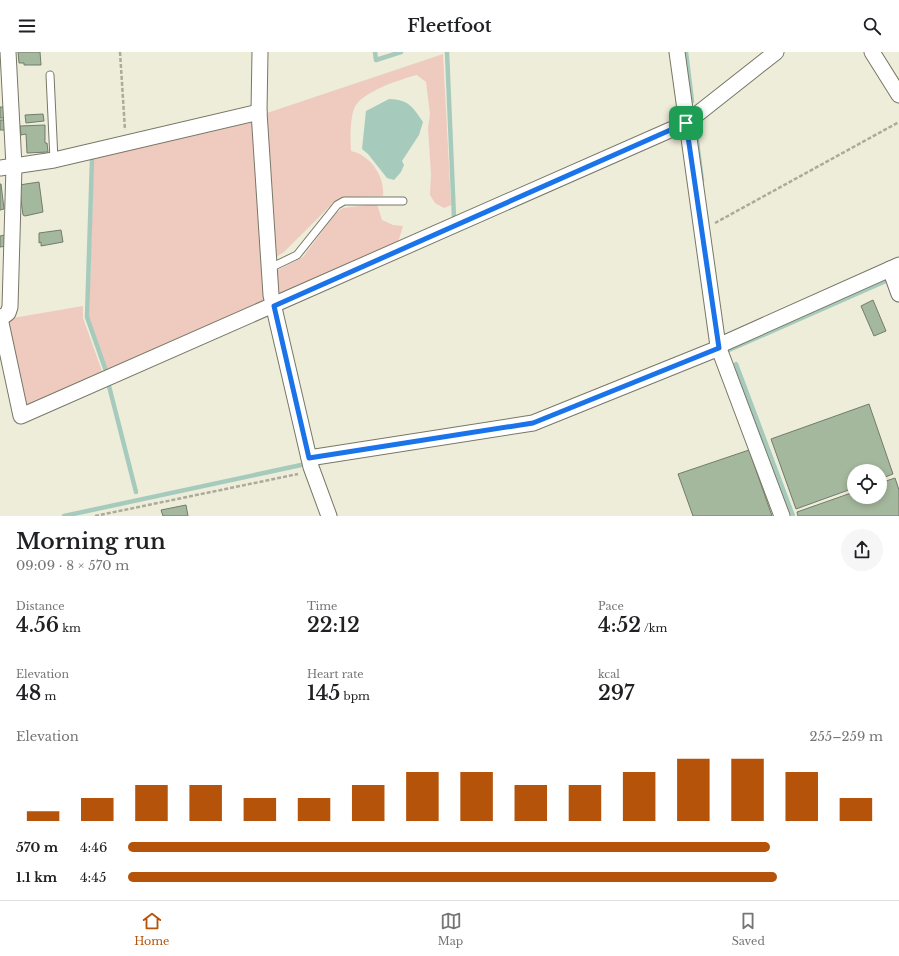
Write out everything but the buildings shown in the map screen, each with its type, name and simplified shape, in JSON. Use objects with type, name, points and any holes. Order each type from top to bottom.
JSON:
[{"type":"street","points":[[8,52],[7,167],[10,307],[8,313],[1,318],[21,416],[274,306],[686,123],[776,52]]},
{"type":"street","points":[[260,52],[259,112],[274,306],[311,464],[329,516]]},
{"type":"street","points":[[677,52],[718,347],[782,516]]},
{"type":"street","points":[[872,52],[899,95]]},
{"type":"street","points":[[7,167],[54,160],[259,112]]},
{"type":"street","points":[[311,464],[533,423],[718,347],[894,267],[899,294]]},
{"type":"lane","points":[[50,75],[54,160]]},
{"type":"lane","points":[[270,268],[297,255],[337,205],[344,201],[403,202]]},
{"type":"path","points":[[120,52],[126,142]]},
{"type":"path","points":[[701,226],[712,225],[899,122]]},
{"type":"path","points":[[94,516],[311,464]]},
{"type":"shaded area","points":[[443,54],[451,205],[444,208],[435,203],[430,195],[431,174],[428,128],[430,114],[426,82],[417,75],[410,77],[375,90],[361,100],[354,109],[351,134],[351,151],[364,157],[375,168],[382,181],[383,196],[344,197],[334,202],[284,252],[276,257],[267,113]]},
{"type":"shaded area","points":[[389,99],[406,102],[413,108],[423,122],[419,135],[402,161],[404,165],[401,172],[394,180],[387,178],[368,154],[362,149],[366,111]]},
{"type":"shaded area","points":[[249,119],[253,121],[265,299],[262,304],[108,371],[89,317],[94,155]]},
{"type":"shaded area","points":[[377,204],[382,220],[393,225],[403,226],[398,242],[277,295],[276,271],[303,257],[335,214],[343,208]]},
{"type":"shaded area","points":[[83,306],[83,318],[103,374],[28,407],[25,406],[7,319]]},
{"type":"waterway","points":[[375,52],[376,60],[401,52]]},
{"type":"waterway","points":[[447,52],[454,218]]},
{"type":"waterway","points":[[686,52],[692,101]]},
{"type":"waterway","points":[[695,125],[702,181]]},
{"type":"waterway","points":[[92,159],[87,317],[106,371]]},
{"type":"waterway","points":[[729,350],[888,280]]},
{"type":"waterway","points":[[736,364],[793,516]]},
{"type":"waterway","points":[[109,386],[136,492]]},
{"type":"waterway","points":[[64,516],[301,465]]},
{"type":"route","points":[[686,123],[719,348],[533,423],[309,458],[274,306],[686,123]]}]
